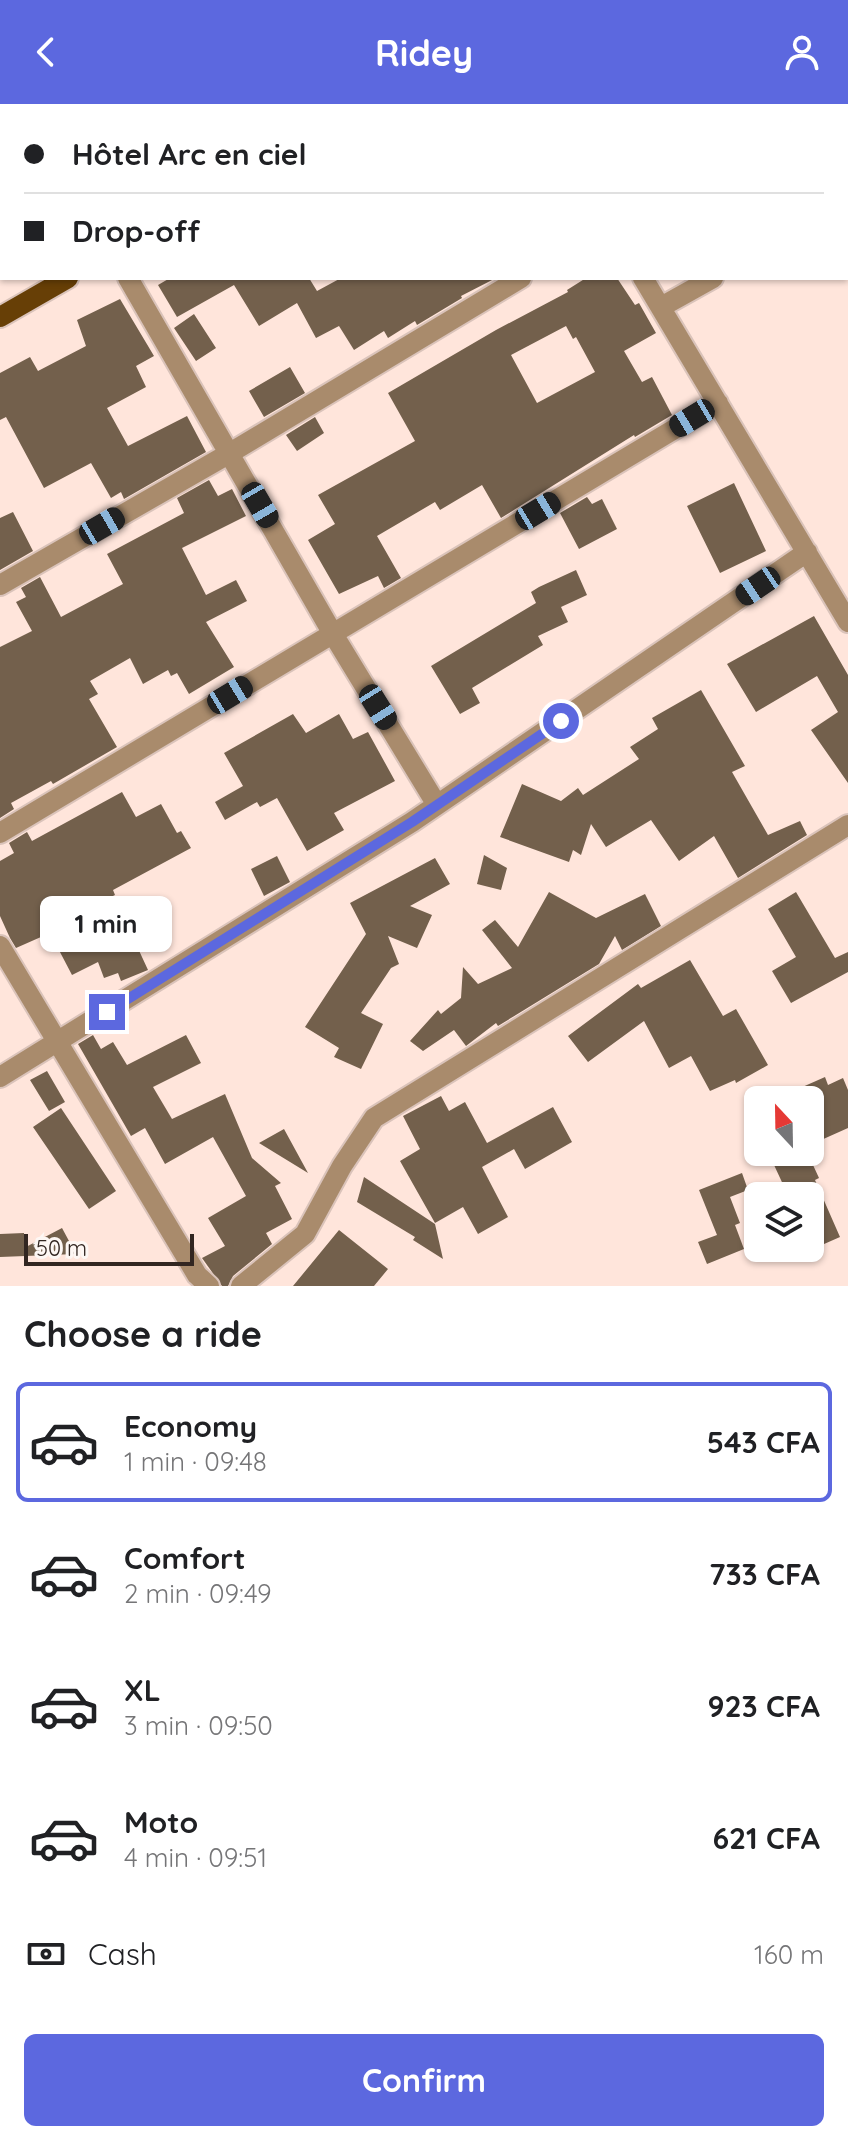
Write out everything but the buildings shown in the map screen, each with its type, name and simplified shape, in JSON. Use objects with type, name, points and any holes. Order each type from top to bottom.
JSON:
[{"type":"main road","points":[[0,317],[65,280]]},
{"type":"street","points":[[129,280],[333,634],[437,805]]},
{"type":"street","points":[[0,585],[230,453],[518,280]]},
{"type":"street","points":[[644,280],[848,622]]},
{"type":"street","points":[[661,307],[709,280]]},
{"type":"street","points":[[0,833],[718,403]]},
{"type":"street","points":[[0,1077],[437,805],[807,552]]},
{"type":"street","points":[[241,1286],[305,1234],[342,1166],[374,1118],[848,825]]},
{"type":"street","points":[[0,946],[197,1275],[209,1286]]},
{"type":"route","points":[[107,1012],[412,822],[561,721]]}]
